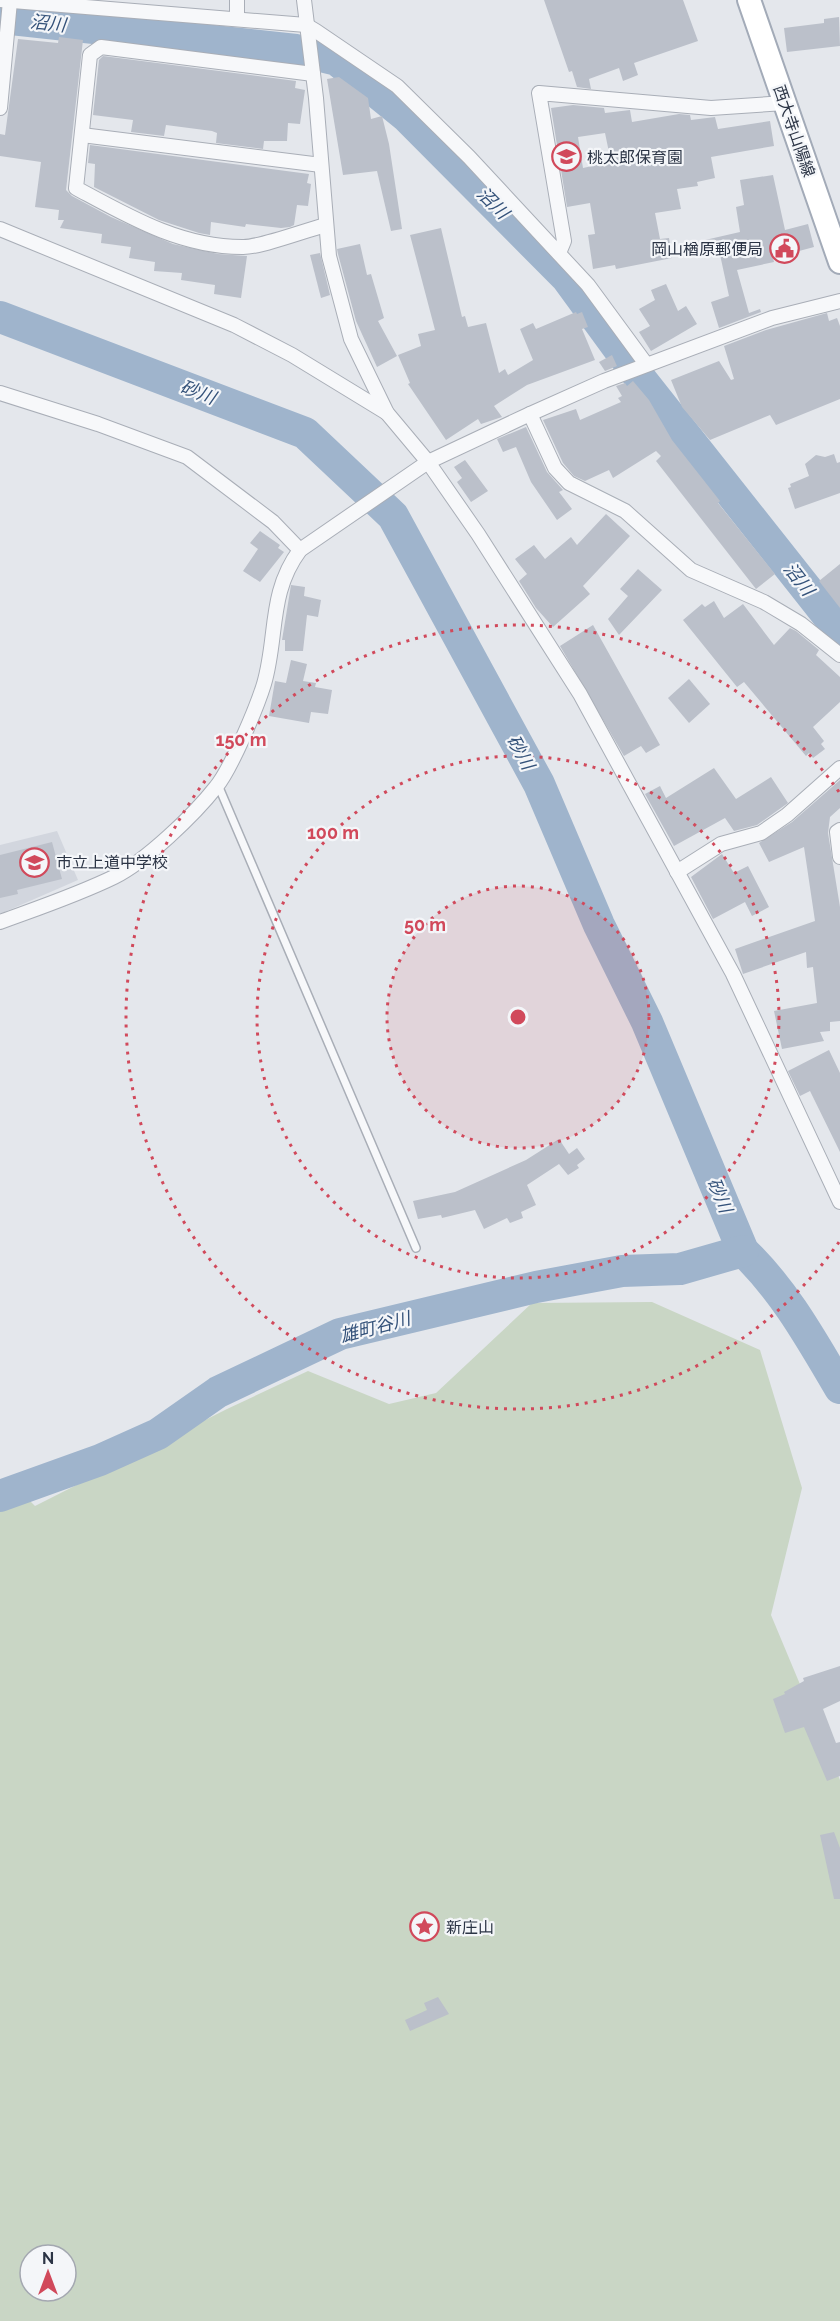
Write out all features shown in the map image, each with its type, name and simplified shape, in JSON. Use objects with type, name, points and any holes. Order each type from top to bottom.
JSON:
[{"type":"main road","name":"西大寺山陽線","points":[[749,0],[840,262]]},
{"type":"street","points":[[0,108],[5,0],[130,6],[237,20],[306,26],[343,47],[397,86],[559,253],[614,318],[646,364]]},
{"type":"street","points":[[237,0],[237,20]]},
{"type":"street","points":[[304,0],[313,73],[329,256],[351,339],[387,413],[422,465],[478,534],[580,694],[733,974],[840,1202]]},
{"type":"street","points":[[313,73],[101,47],[90,56],[76,188],[146,225],[178,237],[243,248],[326,225]]},
{"type":"street","points":[[559,253],[564,241],[539,93],[711,108],[785,103]]},
{"type":"street","points":[[82,135],[321,165]]},
{"type":"street","points":[[0,229],[234,325],[292,355],[387,413]]},
{"type":"street","points":[[0,922],[116,876],[193,813],[218,785],[264,684],[278,594],[286,569],[300,550],[422,465],[530,414],[646,364],[772,318],[840,301]]},
{"type":"street","points":[[0,393],[98,424],[187,457],[265,514],[300,550]]},
{"type":"street","points":[[530,414],[555,468],[569,483],[625,511],[690,570],[764,602],[801,624],[840,655]]},
{"type":"street","points":[[677,872],[721,844],[761,833],[787,815],[840,768]]},
{"type":"street","points":[[840,830],[837,832],[840,857]]},
{"type":"lane","points":[[218,785],[416,1248]]},
{"type":"shaded area","name":"市立上道中学校","points":[[57,831],[78,880],[0,914],[0,845]]},
{"type":"green space","points":[[652,1302],[760,1350],[802,1488],[771,1615],[840,1780],[840,2321],[0,2321],[0,1483],[9,1480],[35,1506],[227,1409],[308,1371],[389,1404],[436,1393],[532,1303]]},
{"type":"building","points":[[544,0],[683,0],[698,41],[634,63],[638,75],[623,81],[619,68],[589,79],[591,89],[577,87],[572,71],[569,72]]},
{"type":"building","points":[[839,17],[840,46],[787,52],[784,28],[824,23],[824,19]]},
{"type":"building","points":[[59,37],[83,40],[66,190],[72,196],[111,217],[173,244],[218,254],[247,256],[241,298],[214,294],[215,285],[181,280],[182,273],[154,271],[155,262],[129,258],[131,247],[101,243],[102,234],[60,228],[64,220],[58,220],[59,210],[35,207],[41,162],[0,156],[0,134],[5,135],[18,39],[58,43]]},
{"type":"building","points":[[103,56],[296,81],[295,88],[305,90],[300,124],[288,123],[287,141],[264,141],[263,149],[216,143],[217,133],[212,131],[166,125],[164,136],[131,132],[133,120],[93,115],[99,60]]},
{"type":"building","points":[[339,77],[368,98],[371,119],[382,116],[389,144],[402,229],[391,231],[377,171],[343,175],[327,79]]},
{"type":"building","points":[[573,105],[604,108],[605,113],[630,110],[632,122],[679,114],[690,115],[691,120],[715,117],[718,129],[770,121],[774,146],[711,157],[715,178],[697,182],[698,186],[677,189],[681,209],[655,213],[660,239],[669,238],[672,258],[616,269],[615,265],[593,269],[588,235],[595,234],[590,203],[567,207],[551,108]],"holes":[[[605,133],[611,162],[583,168],[578,137]]]},
{"type":"building","points":[[90,145],[309,174],[307,183],[311,184],[308,206],[297,205],[294,225],[290,227],[246,224],[245,227],[211,222],[210,235],[199,233],[159,220],[94,187],[95,164],[88,163]]},
{"type":"building","points":[[773,175],[785,230],[808,224],[814,247],[773,258],[774,262],[737,270],[749,313],[760,309],[761,312],[719,328],[711,302],[729,296],[719,250],[707,252],[705,240],[740,232],[736,207],[744,205],[740,180]]},
{"type":"building","points":[[441,228],[462,317],[465,316],[468,327],[486,323],[499,373],[505,369],[508,375],[533,360],[520,329],[533,323],[536,329],[576,312],[577,314],[582,312],[588,327],[582,329],[595,360],[527,385],[494,406],[502,417],[481,424],[478,419],[446,440],[408,384],[410,383],[398,355],[421,346],[418,334],[435,330],[410,235]]},
{"type":"building","points":[[360,244],[367,275],[371,274],[384,318],[378,321],[397,356],[377,367],[356,321],[337,249]]},
{"type":"building","points":[[320,253],[330,295],[321,298],[310,255]]},
{"type":"building","points":[[666,284],[678,311],[686,306],[697,324],[651,351],[639,332],[650,326],[639,309],[655,300],[651,290]]},
{"type":"building","points":[[827,313],[829,321],[837,318],[840,326],[840,399],[776,425],[770,415],[710,440],[682,407],[671,380],[719,361],[731,380],[734,379],[724,346],[766,330]]},
{"type":"building","points":[[612,355],[617,366],[605,371],[599,362]]},
{"type":"building","points":[[633,381],[649,400],[672,440],[720,501],[718,503],[775,574],[756,589],[656,461],[661,456],[656,451],[613,478],[609,470],[585,481],[574,476],[563,463],[543,420],[576,409],[580,420],[621,402],[618,398],[622,396],[616,386],[625,383],[627,386]]},
{"type":"building","points":[[526,427],[547,472],[563,490],[559,492],[572,509],[557,520],[531,482],[516,447],[503,452],[497,439]]},
{"type":"building","points":[[834,454],[837,463],[840,462],[840,493],[795,509],[788,488],[791,487],[790,484],[809,476],[805,464],[816,455],[825,457]]},
{"type":"building","points":[[465,460],[488,491],[471,502],[457,482],[462,478],[454,467]]},
{"type":"building","points":[[606,514],[630,536],[583,586],[590,594],[553,627],[536,608],[519,581],[527,574],[515,559],[534,545],[545,559],[571,537],[577,545]]},
{"type":"building","points":[[260,531],[280,545],[278,548],[284,552],[260,582],[243,571],[258,549],[250,543]]},
{"type":"building","points":[[840,564],[840,608],[819,581]]},
{"type":"building","points":[[638,569],[662,590],[619,635],[608,619],[628,596],[620,589]]},
{"type":"building","points":[[291,585],[305,587],[304,596],[321,600],[318,617],[307,615],[303,651],[285,651],[285,640],[282,640]]},
{"type":"building","points":[[714,601],[724,618],[743,604],[774,645],[790,628],[796,631],[819,650],[816,655],[840,677],[840,702],[813,727],[824,741],[821,744],[825,749],[813,758],[809,753],[806,756],[744,682],[737,687],[683,620],[702,604],[705,607]]},
{"type":"building","points":[[593,625],[660,745],[646,753],[641,746],[624,756],[560,646]]},
{"type":"building","points":[[291,660],[307,664],[303,681],[316,683],[315,687],[332,690],[328,714],[311,712],[309,723],[269,716],[275,681],[286,683]]},
{"type":"building","points":[[689,679],[710,704],[689,723],[668,698]]},
{"type":"building","points":[[714,768],[736,799],[771,777],[788,803],[757,825],[734,831],[725,818],[674,846],[645,794],[660,786],[666,798]]},
{"type":"building","points":[[840,780],[840,808],[830,817],[828,833],[840,907],[840,1021],[830,1022],[830,1031],[820,1032],[824,1041],[782,1049],[774,1011],[817,1003],[813,967],[807,968],[806,952],[743,974],[735,949],[815,921],[804,847],[769,862],[759,843],[792,822]]},
{"type":"building","points":[[52,842],[62,879],[17,890],[18,894],[0,898],[0,855]]},
{"type":"building","points":[[722,854],[734,873],[748,866],[769,907],[752,916],[745,902],[713,919],[691,877]]},
{"type":"building","points":[[829,1050],[840,1073],[840,1152],[810,1091],[800,1096],[788,1071]]},
{"type":"building","points":[[559,1139],[569,1154],[577,1148],[585,1159],[577,1165],[579,1168],[568,1175],[559,1164],[527,1185],[536,1205],[521,1212],[523,1218],[510,1223],[507,1218],[484,1229],[475,1210],[442,1218],[441,1215],[418,1219],[413,1201],[455,1192],[526,1160]]},
{"type":"building","points":[[840,1666],[840,1701],[823,1709],[836,1743],[840,1742],[840,1776],[827,1781],[804,1727],[785,1733],[773,1699],[804,1681],[803,1678]]},
{"type":"building","points":[[834,1832],[840,1848],[840,1899],[834,1899],[820,1835]]},
{"type":"building","points":[[438,1997],[449,2014],[410,2031],[405,2020],[427,2010],[424,2003]]},
{"type":"waterway","name":"沼川","points":[[0,18],[296,50],[337,60],[406,116],[567,278],[643,382],[840,631]]},
{"type":"waterway","name":"砂川","points":[[0,317],[305,433],[393,516],[539,784],[599,925],[647,1022],[743,1251],[784,1299],[840,1388]]},
{"type":"waterway","name":"雄町谷川","points":[[0,1496],[100,1460],[158,1434],[218,1392],[340,1334],[536,1287],[622,1271],[680,1269],[743,1251]]},
{"type":"place","name":"桃太郎保育園","points":[[566,157]]},
{"type":"place","name":"岡山楢原郵便局","points":[[784,249]]},
{"type":"place","name":"市立上道中学校","points":[[35,862]]},
{"type":"place","name":"新庄山","points":[[425,1927]]}]
